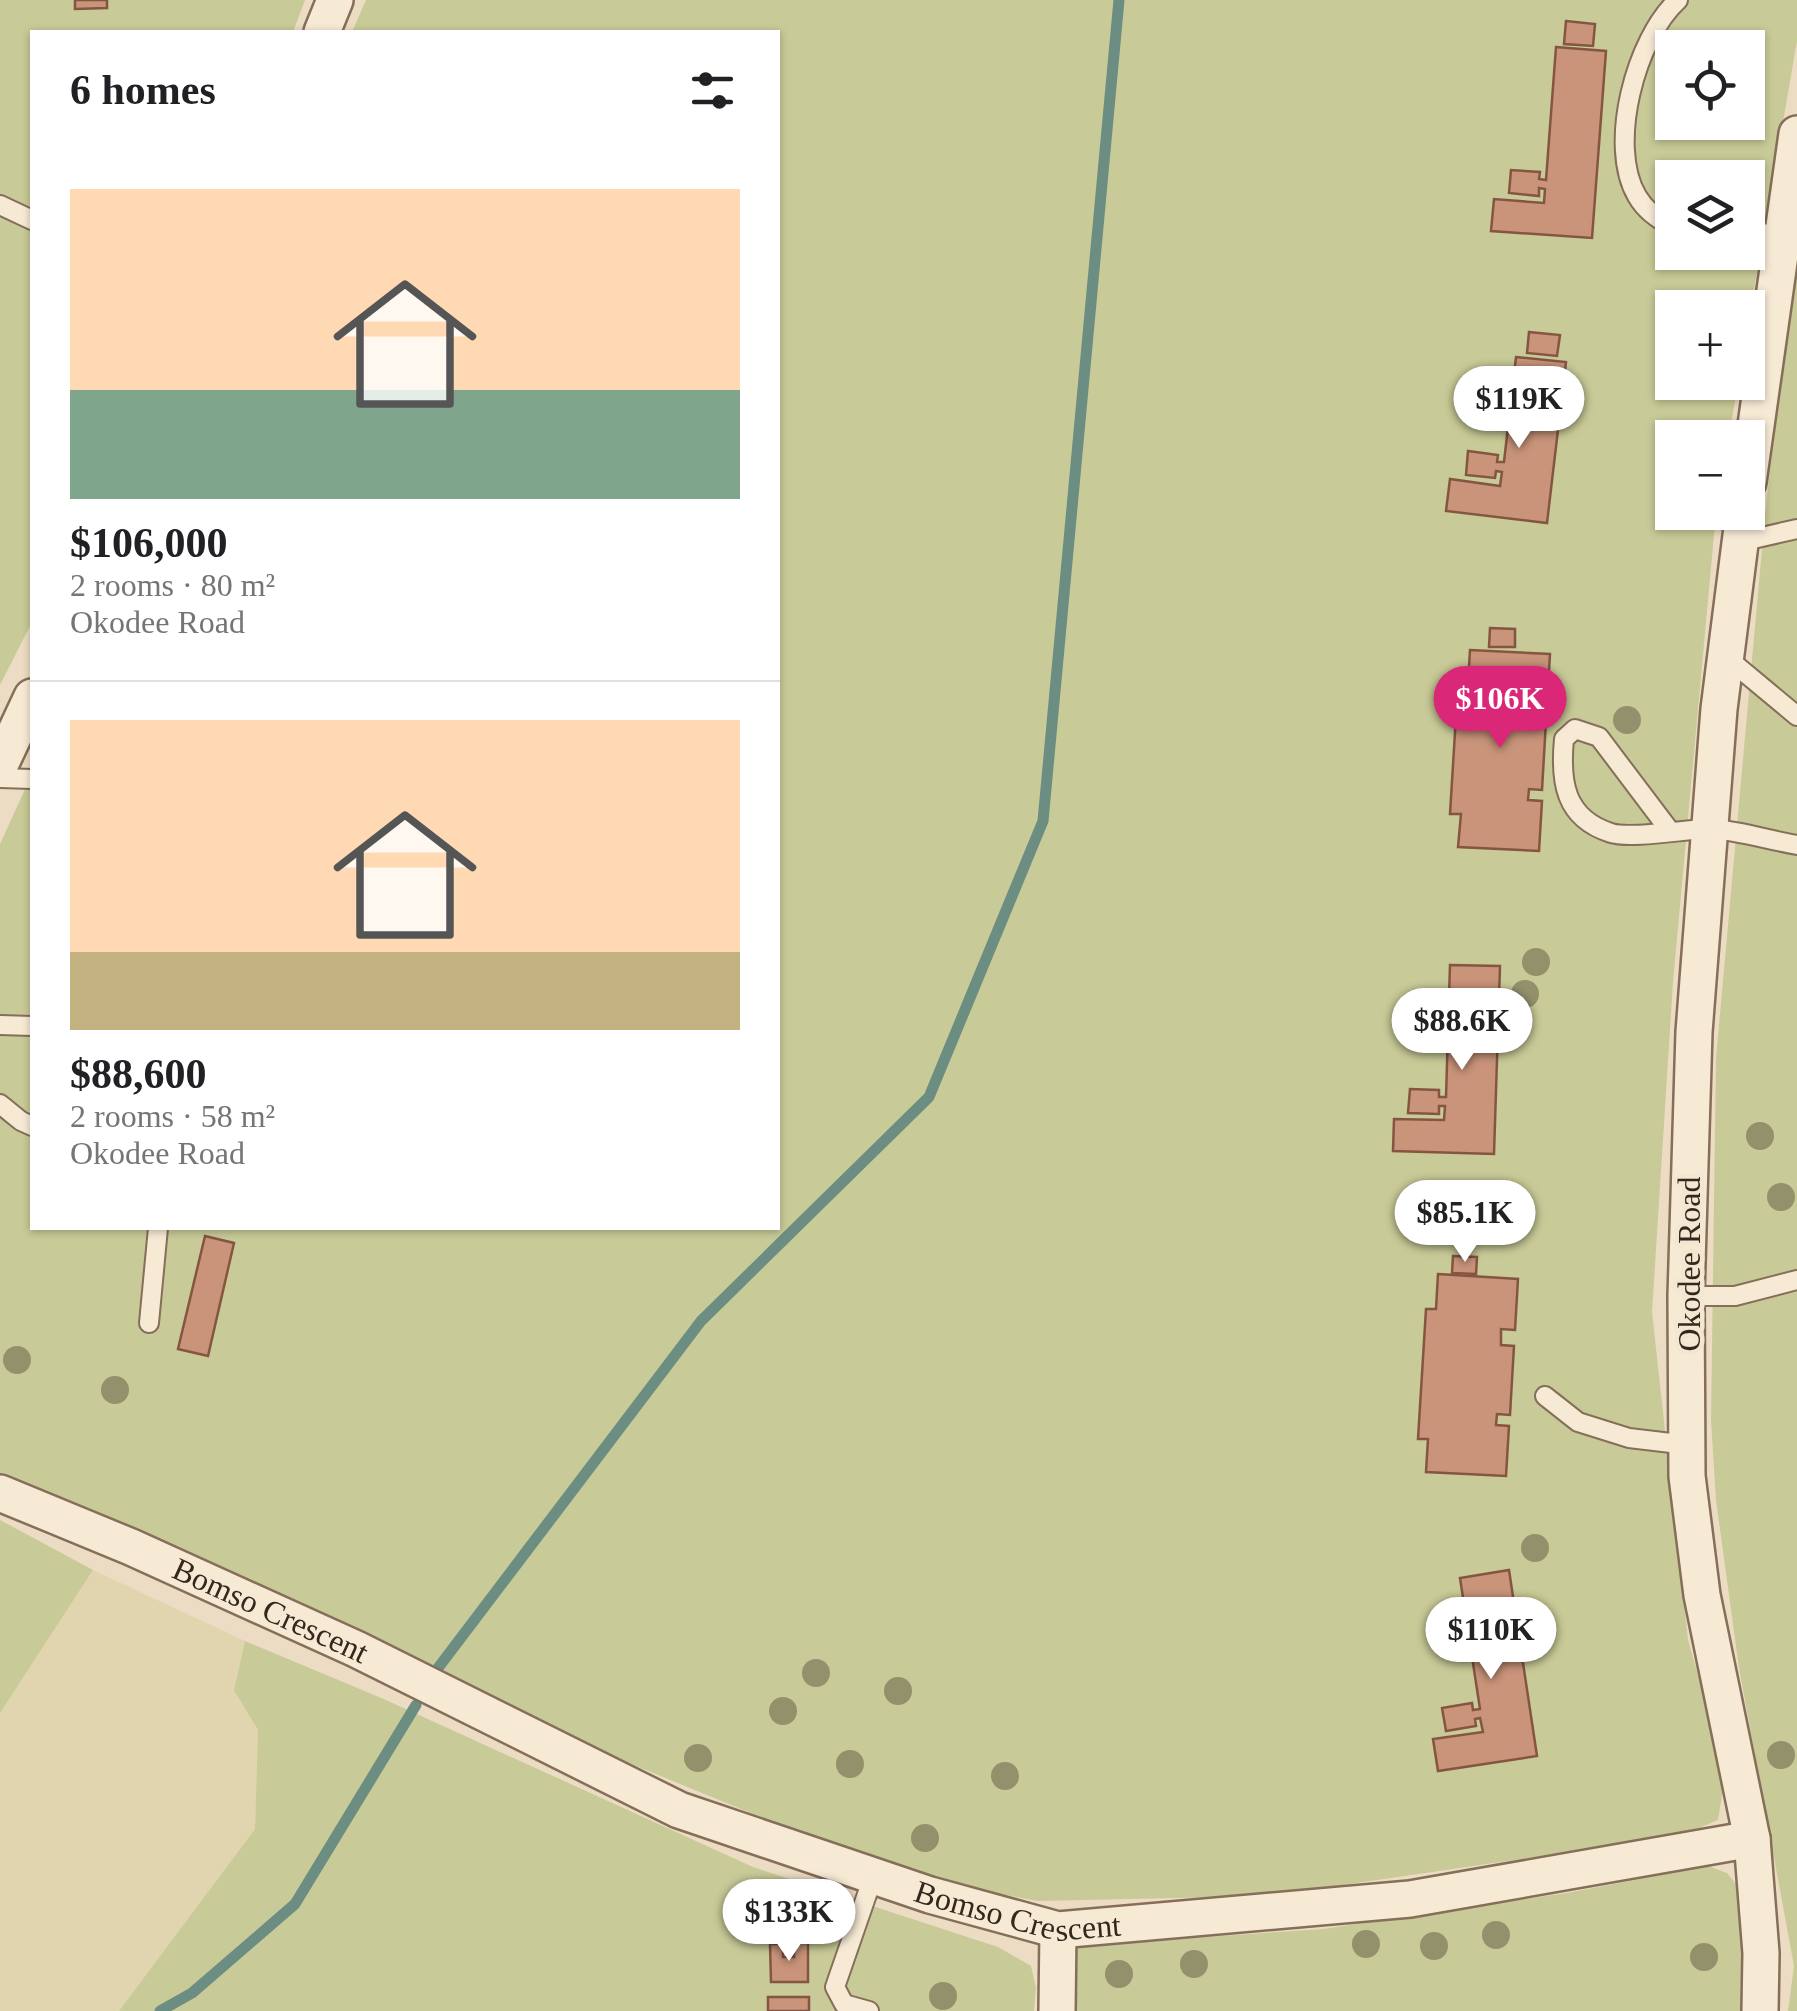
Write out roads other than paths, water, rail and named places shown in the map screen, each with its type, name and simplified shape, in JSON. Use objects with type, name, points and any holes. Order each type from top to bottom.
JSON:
[{"type":"street","points":[[323,30],[336,0]]},
{"type":"street","points":[[1765,231],[1796,149]]},
{"type":"street","points":[[1752,420],[1762,270]]},
{"type":"street","name":"Okodee Road","points":[[1742,530],[1726,656],[1694,1032],[1686,1296],[1687,1476],[1702,1594],[1752,1839],[1761,1953],[1760,2011]]},
{"type":"street","points":[[0,765],[30,701]]},
{"type":"street","name":"Bomso Crescent","points":[[0,1493],[131,1547],[356,1649],[679,1810],[874,1877],[1058,1930],[1410,1899],[1752,1839]]},
{"type":"street","points":[[1057,2011],[1058,1930]]},
{"type":"lane","points":[[1655,216],[1637,197],[1626,164],[1626,128],[1642,58],[1665,12],[1678,0]]},
{"type":"lane","points":[[0,205],[30,219]]},
{"type":"lane","points":[[1765,528],[1797,529]]},
{"type":"lane","points":[[1726,656],[1797,716]]},
{"type":"lane","points":[[1670,831],[1599,737],[1575,729],[1564,739],[1560,773],[1568,802],[1587,820],[1613,834],[1710,829],[1797,845]]},
{"type":"lane","points":[[0,778],[30,779]]},
{"type":"lane","points":[[0,1024],[30,1026]]},
{"type":"lane","points":[[0,1104],[30,1125]]},
{"type":"lane","points":[[148,1323],[158,1230]]},
{"type":"lane","points":[[1686,1296],[1735,1296],[1797,1280]]},
{"type":"lane","points":[[1545,1396],[1578,1422],[1629,1438],[1688,1445]]},
{"type":"lane","points":[[869,2011],[844,2004],[835,1986],[874,1877]]},
{"type":"waterway","points":[[438,1668],[701,1321],[929,1097],[1043,821],[1119,0]]},
{"type":"waterway","points":[[160,2011],[192,1993],[295,1904],[416,1705]]}]
